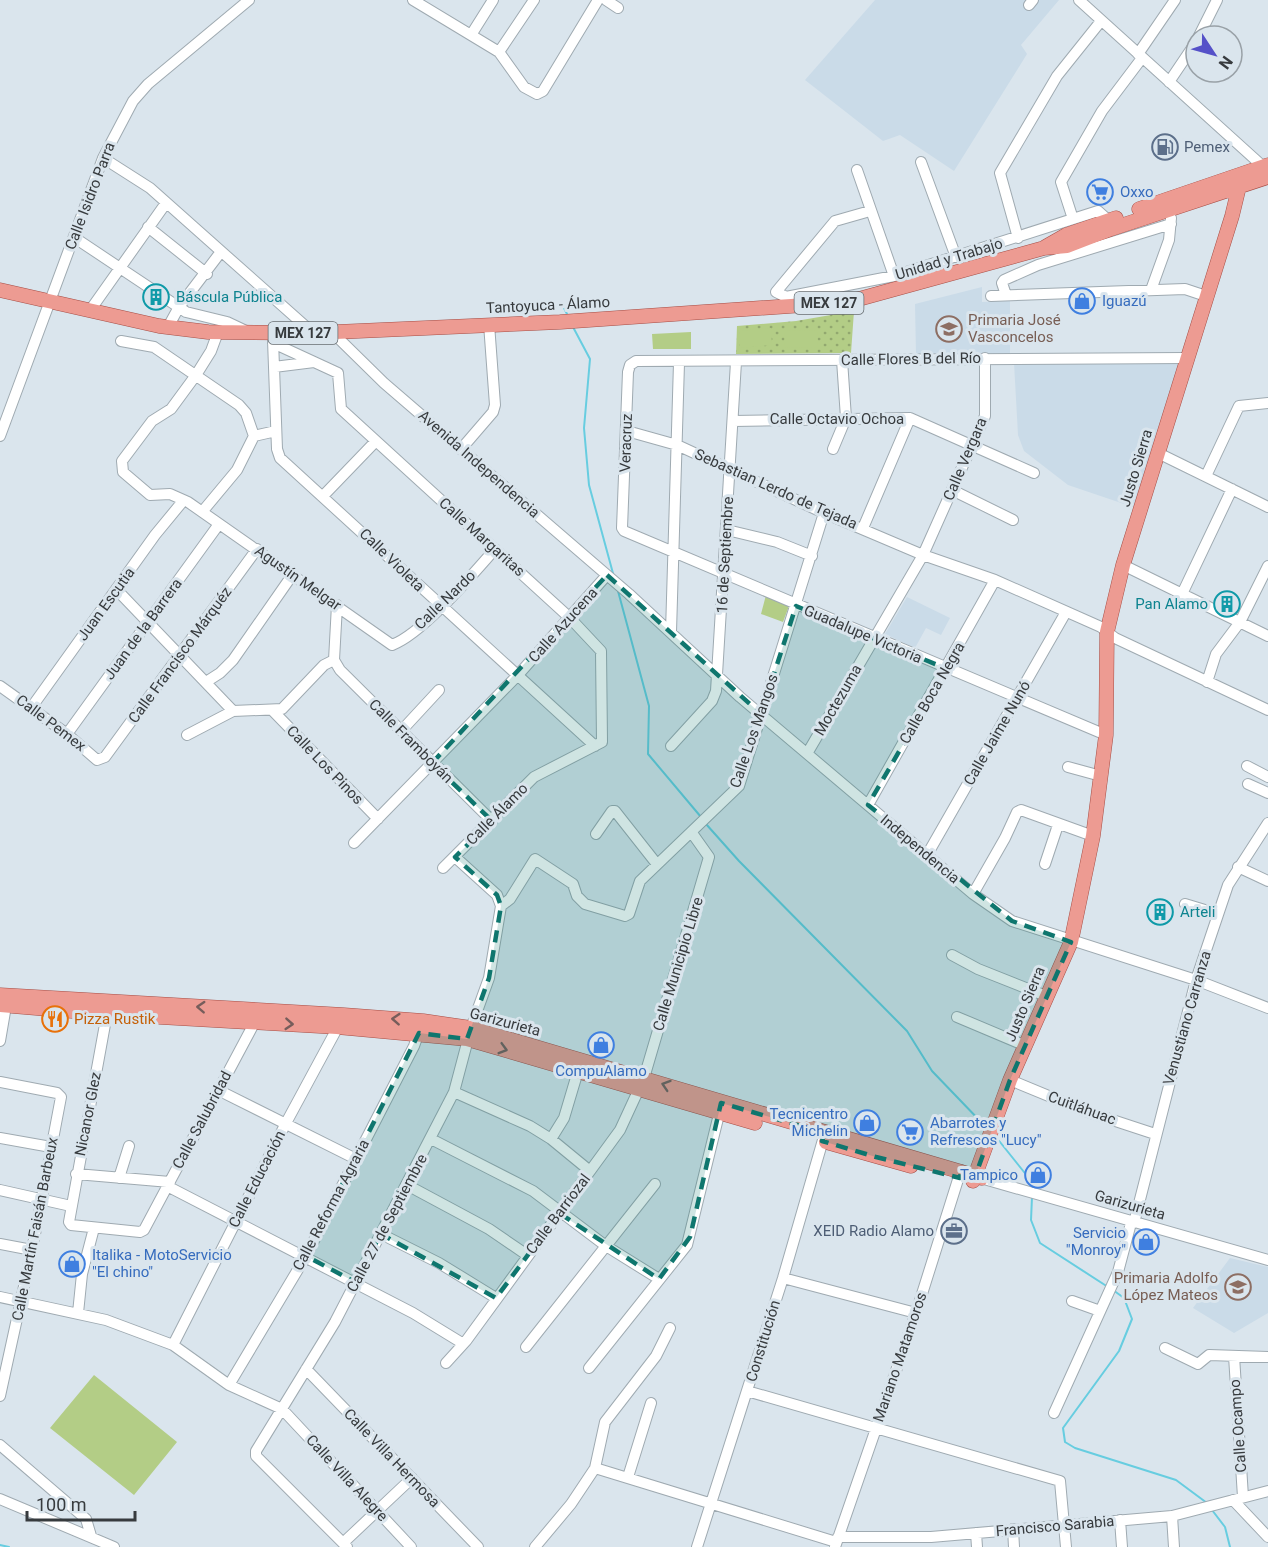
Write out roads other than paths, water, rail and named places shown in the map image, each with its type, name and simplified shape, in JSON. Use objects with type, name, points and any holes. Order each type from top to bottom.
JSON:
[{"type":"main road","name":"MEX 127","points":[[1110,224],[1267,170]]},
{"type":"main road","name":"Justo Sierra","points":[[978,1178],[1010,1080],[1071,942],[1093,836],[1106,735],[1107,632],[1123,565],[1206,296],[1237,182]]},
{"type":"main road","name":"Tantoyuca - Álamo","points":[[49,302],[164,326],[218,332],[246,331],[272,339],[331,331],[560,322],[848,302],[1044,248],[1066,235],[1110,224]]},
{"type":"main road","name":"MEX 127","points":[[0,290],[49,302]]},
{"type":"main road","name":"Garizurieta","points":[[3,1000],[341,1021],[421,1027],[469,1034],[720,1108],[978,1178]]},
{"type":"main road","name":"Garizurieta","points":[[469,1034],[578,1071],[641,1084]]},
{"type":"street","name":"Calle Isidro Parra","points":[[0,436],[103,158],[133,101],[148,84],[249,0]]},
{"type":"street","points":[[413,0],[429,4],[471,35],[499,52],[524,87],[537,94],[543,91],[598,0]]},
{"type":"street","points":[[471,35],[493,0]]},
{"type":"street","points":[[499,52],[534,0]]},
{"type":"street","points":[[606,0],[618,8]]},
{"type":"street","points":[[1079,0],[1267,170]]},
{"type":"street","points":[[1073,219],[1061,182],[1102,111],[1175,0]]},
{"type":"street","points":[[1205,24],[1217,0]]},
{"type":"street","points":[[1018,238],[1000,173],[1057,76],[1101,21]]},
{"type":"street","points":[[1169,82],[1184,60]]},
{"type":"street","points":[[103,158],[137,178],[313,333]]},
{"type":"street","points":[[921,162],[956,257]]},
{"type":"street","points":[[857,170],[894,276]]},
{"type":"street","points":[[91,309],[166,203]]},
{"type":"street","points":[[1151,290],[1169,240],[1173,203]]},
{"type":"street","name":"Unidad y Trabajo","points":[[870,211],[835,221],[776,292],[786,297],[894,276],[1098,211],[1110,224]]},
{"type":"street","points":[[1006,295],[1002,283],[1004,280],[1038,265],[1171,224]]},
{"type":"street","points":[[148,227],[207,274]]},
{"type":"street","points":[[75,238],[118,269],[186,312],[227,322],[246,331]]},
{"type":"street","points":[[154,346],[164,326],[207,274],[220,253]]},
{"type":"street","points":[[991,296],[1185,289],[1206,296]]},
{"type":"street","points":[[462,448],[493,411],[495,405],[489,324]]},
{"type":"street","name":"Avenida Independencia","points":[[331,331],[384,383],[629,594]]},
{"type":"street","points":[[196,375],[211,351],[218,332]]},
{"type":"street","name":"Calle Margaritas","points":[[272,339],[338,373],[341,409],[570,618],[601,651],[599,743]]},
{"type":"street","name":"Calle Violeta","points":[[272,339],[276,431],[280,458],[440,607],[599,743]]},
{"type":"street","points":[[122,341],[154,346],[239,405],[246,413],[254,436],[237,470],[202,512]]},
{"type":"street","name":"Calle Flores B del Río","points":[[636,361],[679,363],[985,358],[1187,358]]},
{"type":"street","name":"Calle Vergara","points":[[923,555],[985,416],[985,358]]},
{"type":"street","points":[[833,449],[846,418],[843,360]]},
{"type":"street","name":"Veracruz","points":[[621,528],[628,372],[630,365],[636,361]]},
{"type":"street","points":[[274,367],[315,362]]},
{"type":"street","name":"16 de Septiembre","points":[[671,746],[712,701],[717,676],[736,362]]},
{"type":"street","points":[[670,632],[679,363]]},
{"type":"street","name":"Agustín Melgar","points":[[196,375],[171,409],[152,421],[122,461],[123,472],[150,495],[170,494],[202,512],[392,645]]},
{"type":"street","points":[[1206,476],[1239,406],[1268,403]]},
{"type":"street","points":[[863,528],[910,418]]},
{"type":"street","name":"Calle Octavio Ochoa","points":[[733,421],[910,418],[1034,473]]},
{"type":"street","points":[[254,436],[276,431]]},
{"type":"street","name":"Sebastian Lerdo de Tejada","points":[[627,431],[677,445],[824,513],[923,555],[995,580],[1107,632]]},
{"type":"street","points":[[323,496],[376,441]]},
{"type":"street","points":[[1158,453],[1268,507]]},
{"type":"street","points":[[1182,594],[1233,489]]},
{"type":"street","points":[[952,490],[1012,520]]},
{"type":"street","name":"Juan Escutia","points":[[31,708],[116,589],[183,501]]},
{"type":"street","name":"Calle Los Mangos","points":[[501,906],[510,899],[535,859],[573,884],[577,896],[585,904],[625,916],[628,914],[640,881],[656,863],[694,831],[739,786],[824,513]]},
{"type":"street","name":"Juan de la Barrera","points":[[67,734],[219,524]]},
{"type":"street","name":"Guadalupe Victoria","points":[[621,528],[796,606],[1106,735]]},
{"type":"street","points":[[726,530],[777,542],[812,556]]},
{"type":"street","name":"Calle Francisco Márquéz","points":[[102,759],[256,549]]},
{"type":"street","name":"Calle Nardo","points":[[392,645],[440,607],[495,549]]},
{"type":"street","name":"Moctezuma","points":[[808,752],[923,555]]},
{"type":"street","points":[[1123,565],[1268,636]]},
{"type":"street","points":[[1207,682],[1216,654],[1240,622],[1268,566]]},
{"type":"street","points":[[206,682],[220,673],[232,660],[293,574]]},
{"type":"street","name":"Calle Azucena","points":[[354,843],[518,675],[609,577]]},
{"type":"street","name":"Calle Boca Negra","points":[[868,805],[947,669],[995,580]]},
{"type":"street","points":[[116,589],[232,711]]},
{"type":"street","name":"Independencia","points":[[629,594],[761,714],[973,894],[1012,921],[1071,942],[1196,980],[1268,1008]]},
{"type":"street","points":[[187,735],[232,711],[273,711],[288,705],[324,665],[334,660],[337,605]]},
{"type":"street","name":"Calle Jaime Nunó","points":[[927,855],[1066,612]]},
{"type":"street","points":[[1107,632],[1115,638],[1268,710]]},
{"type":"street","name":"Calle Framboyán","points":[[334,660],[340,670],[492,821]]},
{"type":"street","name":"Calle Pemex","points":[[0,686],[67,734],[97,759],[102,759]]},
{"type":"street","points":[[402,730],[439,690]]},
{"type":"street","name":"Calle Los Pinos","points":[[273,711],[378,819]]},
{"type":"street","name":"Calle Álamo","points":[[443,868],[534,777],[599,743]]},
{"type":"street","points":[[1247,766],[1268,777]]},
{"type":"street","points":[[1068,767],[1101,776]]},
{"type":"street","points":[[1248,784],[1268,794]]},
{"type":"street","points":[[973,894],[1017,812],[1021,810],[1093,836]]},
{"type":"street","points":[[596,834],[612,811],[615,811],[656,863]]},
{"type":"street","name":"Venustiano Carranza","points":[[1054,1413],[1118,1272],[1133,1223],[1196,980],[1228,885],[1268,823]]},
{"type":"street","points":[[1045,864],[1058,825]]},
{"type":"street","name":"Calle Municipio Libre","points":[[641,1084],[710,857],[694,831]]},
{"type":"street","points":[[455,857],[497,895],[501,906]]},
{"type":"street","points":[[1238,867],[1268,881]]},
{"type":"street","points":[[1185,904],[1218,914]]},
{"type":"street","name":"Calle 27 de Septiembre","points":[[343,1543],[256,1455],[256,1450],[335,1322],[454,1092],[469,1034],[489,978],[501,906]]},
{"type":"street","points":[[952,955],[978,969],[1046,996]]},
{"type":"street","points":[[0,1041],[3,1000]]},
{"type":"street","name":"Nicanor Glez","points":[[94,1228],[71,1226],[69,1222],[108,1008]]},
{"type":"street","name":"Calle Salubridad","points":[[94,1228],[144,1230],[258,1016]]},
{"type":"street","points":[[957,1017],[1026,1046]]},
{"type":"street","name":"Calle Educación","points":[[173,1345],[286,1123],[341,1021]]},
{"type":"street","name":"Calle Reforma Agraria","points":[[229,1385],[306,1256],[421,1027]]},
{"type":"street","points":[[551,1139],[564,1118],[578,1071]]},
{"type":"street","name":"Cuitláhuac","points":[[1010,1080],[1085,1112],[1155,1134]]},
{"type":"street","name":"Calle Martín Faisán Barbeux","points":[[0,1082],[57,1093],[61,1097],[32,1250],[1,1390]]},
{"type":"street","name":"Calle Barriozal","points":[[446,1363],[620,1130],[641,1084]]},
{"type":"street","points":[[218,1090],[356,1159]]},
{"type":"street","points":[[454,1092],[551,1139],[590,1171]]},
{"type":"street","points":[[589,1368],[687,1245],[720,1108]]},
{"type":"street","name":"Constitución","points":[[697,1547],[783,1278],[824,1137]]},
{"type":"street","points":[[0,1138],[51,1147]]},
{"type":"street","points":[[430,1139],[533,1191],[558,1213],[659,1279]]},
{"type":"street","points":[[119,1178],[129,1146]]},
{"type":"street","points":[[76,1174],[168,1184],[236,1222],[355,1282],[462,1343]]},
{"type":"street","name":"Mariano Matamoros","points":[[836,1542],[960,1174]]},
{"type":"street","name":"Garizurieta","points":[[978,1178],[1268,1260]]},
{"type":"street","points":[[526,1347],[655,1184]]},
{"type":"street","points":[[407,1185],[489,1229],[527,1255]]},
{"type":"street","points":[[0,1190],[71,1206]]},
{"type":"street","points":[[78,1313],[82,1274],[94,1228]]},
{"type":"street","points":[[381,1234],[439,1263],[496,1298]]},
{"type":"street","points":[[0,1244],[32,1250]]},
{"type":"street","points":[[783,1278],[915,1313]]},
{"type":"street","points":[[0,1297],[106,1320],[173,1345],[229,1385],[282,1409]]},
{"type":"street","points":[[1072,1301],[1100,1311]]},
{"type":"street","points":[[535,1547],[571,1504],[596,1468],[605,1422],[656,1356],[670,1328]]},
{"type":"street","points":[[1165,1348],[1198,1364],[1209,1355],[1268,1357]]},
{"type":"street","name":"Calle Ocampo","points":[[1234,1356],[1238,1498]]},
{"type":"street","name":"Calle Villa Hermosa","points":[[306,1369],[478,1547]]},
{"type":"street","points":[[747,1391],[1060,1481],[1066,1547]]},
{"type":"street","points":[[628,1477],[651,1403]]},
{"type":"street","name":"Calle Villa Alegre","points":[[282,1409],[411,1547]]},
{"type":"street","points":[[0,1445],[86,1519],[91,1536]]},
{"type":"street","name":"Francisco Sarabia","points":[[596,1468],[836,1542],[902,1535],[932,1542],[976,1533],[1172,1516],[1268,1491]]},
{"type":"street","points":[[343,1543],[375,1508],[410,1476]]},
{"type":"street","points":[[1238,1498],[1268,1537]]},
{"type":"street","points":[[0,1499],[114,1547]]},
{"type":"street","points":[[1172,1516],[1174,1547]]},
{"type":"street","points":[[1120,1520],[1122,1547]]},
{"type":"street","points":[[1013,1529],[1014,1547]]},
{"type":"street","points":[[976,1533],[977,1547]]},
{"type":"street","points":[[899,1547],[902,1535]]},
{"type":"waterway","points":[[564,308],[568,316]]},
{"type":"waterway","points":[[573,327],[590,359],[584,428],[589,485],[614,577]]},
{"type":"waterway","points":[[618,591],[649,706],[648,754],[701,817]]},
{"type":"waterway","points":[[706,824],[739,861],[907,1031],[932,1071],[982,1123]]},
{"type":"waterway","points":[[996,1137],[1032,1182],[1032,1188]]},
{"type":"waterway","points":[[1032,1197],[1031,1220],[1040,1243],[1108,1287]]},
{"type":"waterway","points":[[1113,1290],[1124,1298],[1132,1319],[1119,1351],[1063,1428],[1065,1442],[1075,1448],[1176,1480],[1207,1503]]},
{"type":"waterway","points":[[1212,1510],[1225,1527],[1230,1547]]},
{"type":"waterway","points":[[0,1545],[9,1547]]},
{"type":"place","name":"Pemex","points":[[1165,147]]},
{"type":"place","name":"Oxxo","points":[[1100,192]]},
{"type":"place","name":"Báscula Pública","points":[[156,297]]},
{"type":"place","name":"Iguazú","points":[[1082,301]]},
{"type":"place","name":"Primaria José Vasconcelos","points":[[949,329]]},
{"type":"place","name":"Pan Alamo","points":[[1227,604]]},
{"type":"place","name":"Arteli","points":[[1160,912]]},
{"type":"place","name":"Pizza Rustik","points":[[55,1019]]},
{"type":"place","name":"CompuAlamo","points":[[601,1045]]},
{"type":"place","name":"Tecnicentro Michelin","points":[[867,1123]]},
{"type":"place","name":"Abarrotes y Refrescos \"Lucy\"","points":[[910,1132]]},
{"type":"place","name":"Tampico","points":[[1038,1175]]},
{"type":"place","name":"XEID Radio Alamo","points":[[954,1231]]},
{"type":"place","name":"Servicio \"Monroy\"","points":[[1146,1242]]},
{"type":"place","name":"Italika - MotoServicio \"El chino\"","points":[[72,1264]]},
{"type":"place","name":"Primaria Adolfo López Mateos","points":[[1238,1287]]}]
